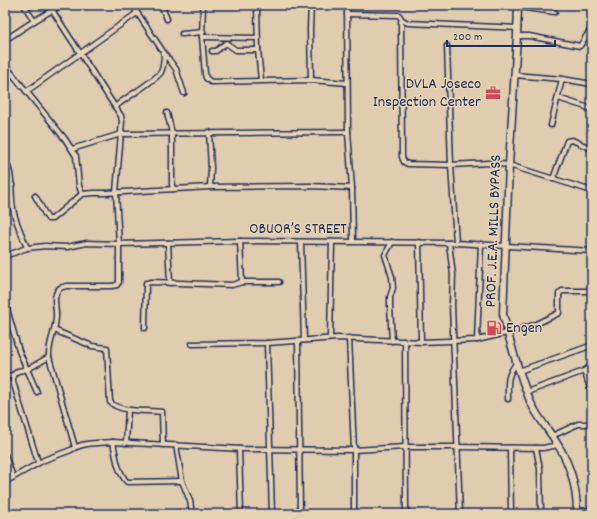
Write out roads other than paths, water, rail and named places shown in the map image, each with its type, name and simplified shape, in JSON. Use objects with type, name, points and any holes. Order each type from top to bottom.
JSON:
[{"type":"street","points":[[24,5],[34,21]]},
{"type":"street","points":[[5,40],[62,5]]},
{"type":"street","points":[[132,5],[176,69],[184,93]]},
{"type":"street","points":[[161,5],[167,19]]},
{"type":"street","points":[[203,5],[205,74],[206,78],[212,82],[312,80],[347,84]]},
{"type":"street","points":[[257,5],[258,50],[262,80]]},
{"type":"street","points":[[311,5],[310,29],[312,80]]},
{"type":"street","points":[[347,5],[348,132],[352,188],[353,242]]},
{"type":"street","points":[[518,6],[537,7],[555,12]]},
{"type":"street","name":"PROF. J.E.A. MILLS BYPASS","points":[[518,6],[518,28],[509,165],[503,314],[507,333],[536,412],[558,445],[569,467],[574,483],[577,513]]},
{"type":"street","points":[[52,10],[121,116],[116,192],[119,244],[119,282],[112,286],[80,285],[60,288],[55,295],[56,314],[48,357],[75,447]]},
{"type":"street","points":[[27,91],[137,13]]},
{"type":"street","points":[[347,14],[399,15],[402,20],[408,22],[518,28]]},
{"type":"street","points":[[402,20],[402,156],[404,162],[408,164],[451,165],[489,163],[509,165],[553,178],[578,188],[592,191]]},
{"type":"street","points":[[517,36],[529,36],[580,46],[592,27]]},
{"type":"street","points":[[182,34],[258,38]]},
{"type":"street","points":[[212,51],[216,51],[226,44],[236,50],[258,50]]},
{"type":"street","points":[[447,46],[451,165],[456,243]]},
{"type":"street","points":[[115,107],[153,80],[161,72],[164,62],[164,53]]},
{"type":"street","points":[[5,65],[72,148],[76,156],[78,179],[82,194]]},
{"type":"street","points":[[514,75],[562,79],[592,84]]},
{"type":"street","points":[[179,78],[184,76]]},
{"type":"street","points":[[551,125],[562,79]]},
{"type":"street","points":[[558,98],[592,109]]},
{"type":"street","points":[[168,113],[172,133],[173,189]]},
{"type":"street","points":[[72,148],[95,140],[121,134],[209,132],[348,132]]},
{"type":"street","points":[[209,132],[211,168],[210,187]]},
{"type":"street","points":[[553,178],[567,141],[572,140],[592,149]]},
{"type":"street","points":[[5,160],[9,168],[12,185],[14,213],[27,248]]},
{"type":"street","points":[[5,189],[12,185]]},
{"type":"street","points":[[35,196],[48,219],[52,219],[82,194],[210,187],[311,186],[352,188]]},
{"type":"street","points":[[240,241],[242,282]]},
{"type":"street","name":"OBUOR’S STREET","points":[[5,256],[27,248],[67,246],[87,243],[119,244],[240,241],[456,243],[592,251]]},
{"type":"street","points":[[301,242],[304,340]]},
{"type":"street","points":[[330,338],[332,242]]},
{"type":"street","points":[[392,242],[385,255],[392,277],[393,288],[390,297],[392,341]]},
{"type":"street","points":[[419,242],[421,342]]},
{"type":"street","points":[[168,243],[170,283]]},
{"type":"street","points":[[449,243],[453,275],[452,306],[460,514]]},
{"type":"street","points":[[477,340],[481,244]]},
{"type":"street","points":[[145,328],[146,283],[232,285],[242,282],[279,282]]},
{"type":"street","points":[[192,344],[298,342],[304,340],[330,338],[421,342],[477,340],[536,324],[559,312],[559,294],[562,291],[592,291]]},
{"type":"street","points":[[5,302],[19,351],[37,392]]},
{"type":"street","points":[[54,330],[92,346],[107,348],[110,402],[114,406],[128,410],[162,412],[163,445]]},
{"type":"street","points":[[349,338],[354,450],[354,514]]},
{"type":"street","points":[[405,341],[406,514]]},
{"type":"street","points":[[298,342],[300,514]]},
{"type":"street","points":[[267,343],[272,514]]},
{"type":"street","points":[[520,371],[590,346],[592,347]]},
{"type":"street","points":[[5,376],[13,375],[18,371],[28,369],[48,357]]},
{"type":"street","points":[[508,400],[508,380],[510,372],[517,362]]},
{"type":"street","points":[[528,392],[584,370],[592,365]]},
{"type":"street","points":[[584,370],[592,393]]},
{"type":"street","points":[[13,375],[12,382],[38,462]]},
{"type":"street","points":[[126,443],[128,410]]},
{"type":"street","points":[[552,436],[578,424],[592,424]]},
{"type":"street","points":[[113,442],[118,467],[122,476],[127,482],[182,481]]},
{"type":"street","points":[[5,482],[38,462],[75,447],[113,442],[239,449],[354,450],[405,447],[536,448],[558,445]]},
{"type":"street","points":[[176,445],[182,481],[190,501],[192,514]]},
{"type":"street","points":[[510,448],[511,514]]},
{"type":"street","points":[[536,448],[540,469],[541,514]]},
{"type":"street","points":[[239,449],[241,514]]},
{"type":"street","points":[[5,454],[13,477]]},
{"type":"street","points":[[577,513],[592,510]]},
{"type":"place","name":"DVLA Joseco Inspection Center","points":[[493,93]]},
{"type":"place","name":"Engen","points":[[494,328]]}]
